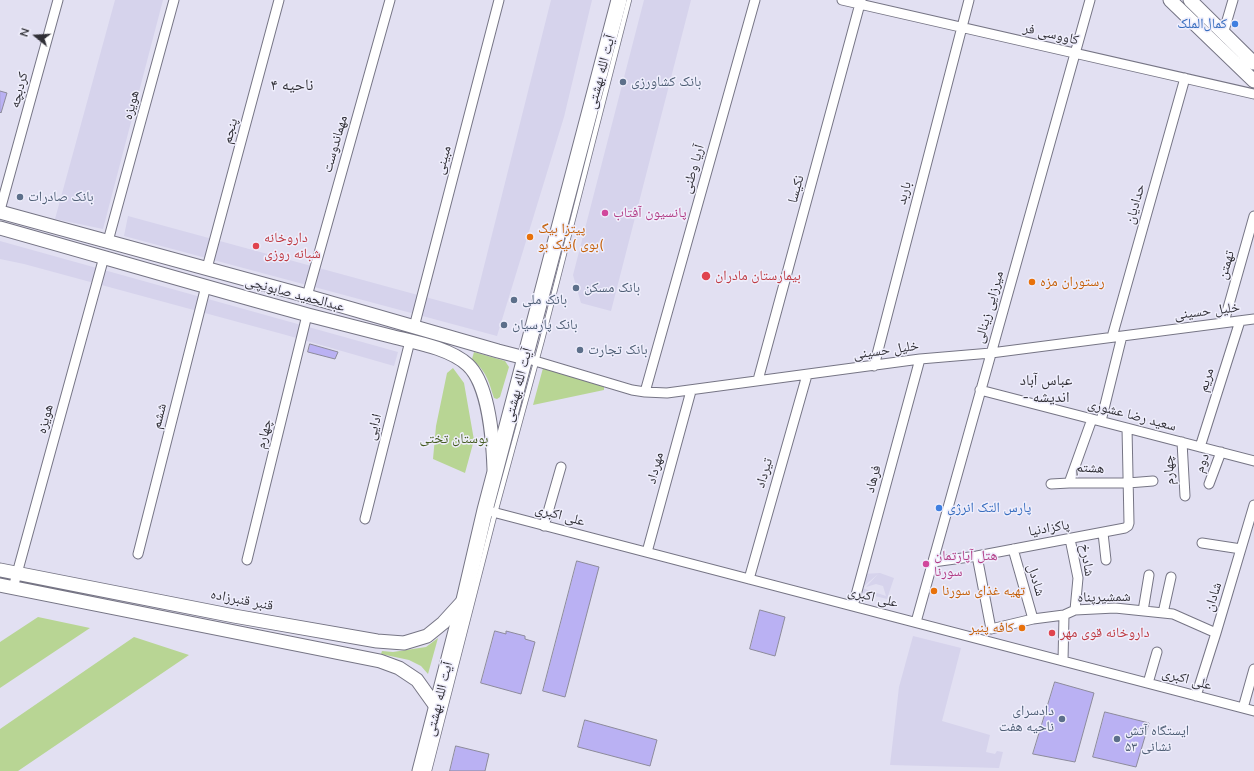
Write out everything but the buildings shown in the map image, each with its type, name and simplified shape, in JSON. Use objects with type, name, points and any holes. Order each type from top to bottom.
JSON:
[{"type":"main road","name":"آیت الله بهشتی","points":[[420,771],[464,600],[490,511],[495,475],[531,360],[619,0]]},
{"type":"main road","points":[[1170,0],[1254,81]]},
{"type":"main road","points":[[1190,0],[1254,63]]},
{"type":"main road","name":"عبدالحمید صابونچی","points":[[0,211],[531,360]]},
{"type":"main road","name":"عبدالحمید صابونچی","points":[[0,228],[307,314],[410,341],[457,357],[468,365],[476,375],[481,387],[487,409],[495,475]]},
{"type":"main road","points":[[104,257],[108,241]]},
{"type":"main road","points":[[410,341],[414,327]]},
{"type":"main road","name":"قنبر قنبرزاده","points":[[0,570],[234,616],[377,642],[404,643],[427,636],[443,623],[464,600]]},
{"type":"main road","points":[[0,585],[380,661],[399,668],[417,680],[437,708]]},
{"type":"street","name":"کردبچه","points":[[0,211],[58,0]]},
{"type":"street","name":"هویزه","points":[[108,241],[174,0]]},
{"type":"street","name":"پنجم","points":[[207,268],[279,0]]},
{"type":"street","name":"مهماندوست","points":[[307,296],[390,0]]},
{"type":"street","name":"مبینی","points":[[414,327],[499,0]]},
{"type":"street","name":"آریا وطنی","points":[[645,392],[755,0]]},
{"type":"street","name":"کاووسی فر","points":[[842,0],[861,2],[962,27],[1254,94]]},
{"type":"street","name":"باربد","points":[[874,366],[969,0]]},
{"type":"street","name":"میرزایی زینالی","points":[[916,622],[1090,0]]},
{"type":"street","points":[[1224,34],[1233,0]]},
{"type":"street","name":"نکیسا","points":[[758,380],[861,2]]},
{"type":"street","name":"حدادیان","points":[[1112,337],[1185,78]]},
{"type":"street","name":"تهمتن","points":[[1224,322],[1254,216]]},
{"type":"street","name":"هویزه","points":[[13,588],[104,257]]},
{"type":"street","name":"ششم","points":[[138,554],[206,286]]},
{"type":"street","name":"چهارم","points":[[247,560],[307,314]]},
{"type":"street","name":"خلیل حسینی","points":[[531,360],[616,386],[645,392],[667,393],[691,391],[758,380],[807,375],[920,359],[991,353],[1254,319]]},
{"type":"street","name":"مریم","points":[[1200,447],[1240,321]]},
{"type":"street","points":[[1102,421],[1122,336]]},
{"type":"street","name":"ادایی","points":[[365,519],[410,341]]},
{"type":"street","name":"فرهاد","points":[[853,606],[920,359]]},
{"type":"street","name":"تیرداد","points":[[749,579],[807,375]]},
{"type":"street","name":"سعید رضا عشوری","points":[[980,390],[1254,461]]},
{"type":"street","name":"مهرداد","points":[[647,552],[691,391]]},
{"type":"street","name":"هشتم","points":[[1092,419],[1069,483],[1128,483],[1153,481]]},
{"type":"street","points":[[1127,428],[1128,483]]},
{"type":"street","name":"چهارم","points":[[1182,442],[1185,496]]},
{"type":"street","name":"دوم","points":[[1209,484],[1221,452]]},
{"type":"street","points":[[544,526],[560,467]]},
{"type":"street","points":[[1051,484],[1069,483]]},
{"type":"street","name":"پاکزادنیا","points":[[933,562],[977,556],[1125,528],[1128,526],[1129,522],[1128,483]]},
{"type":"street","name":"شادان","points":[[1196,696],[1242,549],[1254,505]]},
{"type":"street","name":"علی‌ اکبری","points":[[490,511],[1254,711]]},
{"type":"street","points":[[1103,533],[1106,560]]},
{"type":"street","name":"شادرخ","points":[[1070,539],[1078,578],[1075,610]]},
{"type":"street","points":[[1202,543],[1242,549]]},
{"type":"street","name":"شاددل","points":[[1013,549],[1033,619]]},
{"type":"street","name":"شمشیرپناه","points":[[977,556],[991,629],[1033,619],[1064,615],[1075,610],[1115,608],[1173,614],[1216,633]]},
{"type":"street","points":[[1144,611],[1149,575]]},
{"type":"street","points":[[1163,613],[1171,577]]},
{"type":"street","points":[[1063,661],[1064,615]]},
{"type":"street","points":[[1148,683],[1157,652]]},
{"type":"street","points":[[1243,708],[1254,668]]},
{"type":"lane","points":[[429,771],[490,511],[629,0]]},
{"type":"shaded area","points":[[115,0],[163,0],[103,229],[55,219]]},
{"type":"shaded area","points":[[551,0],[592,0],[564,117],[497,336],[124,236],[128,216],[473,310]]},
{"type":"shaded area","points":[[644,0],[691,0],[611,311],[581,303],[573,275]]},
{"type":"shaded area","points":[[0,241],[398,352],[394,366],[286,335],[24,264],[0,259]]},
{"type":"shaded area","points":[[880,573],[894,578],[887,599],[859,592],[864,574]],"holes":[[[878,574],[866,587],[876,584],[883,586],[886,596],[862,588]]]},
{"type":"shaded area","points":[[913,636],[961,648],[942,721],[990,735],[986,752],[995,754],[997,751],[1003,752],[999,768],[890,765],[899,687]]},
{"type":"green space","points":[[474,352],[505,361],[509,367],[500,397],[497,399],[494,398],[484,372],[472,359]]},
{"type":"green space","name":"بوستان تختی","points":[[453,368],[464,383],[474,440],[465,473],[433,459],[436,426],[447,373]]},
{"type":"green space","points":[[543,368],[604,386],[604,390],[533,405]]},
{"type":"green space","points":[[38,617],[90,628],[0,688],[0,642]]},
{"type":"green space","points":[[134,637],[189,655],[18,771],[0,771],[0,729]]},
{"type":"green space","points":[[438,638],[428,674],[421,666],[409,660],[381,654],[382,651],[393,652],[426,647]]},
{"type":"place","name":"کمال‌الملک","points":[[1235,24]]},
{"type":"place","name":"بانک کشاورزی","points":[[623,82]]},
{"type":"place","name":"بانک صادرات","points":[[20,197]]},
{"type":"place","name":"پانسیون آفتاب","points":[[605,213]]},
{"type":"place","name":"پیتزا بیگ بوی )نیک بو(","points":[[530,237]]},
{"type":"place","name":"داروخانه شبانه روزی","points":[[256,246]]},
{"type":"place","name":"بیمارستان مادران","points":[[706,276]]},
{"type":"place","name":"رستوران مزه","points":[[1032,282]]},
{"type":"place","name":"بانک مسکن","points":[[576,288]]},
{"type":"place","name":"بانک ملی","points":[[514,300]]},
{"type":"place","name":"بانک پارسیان","points":[[504,325]]},
{"type":"place","name":"بانک تجارت","points":[[580,350]]},
{"type":"place","name":"پارس التک انرژی","points":[[939,508]]},
{"type":"place","name":"هتل آپارتمان سورنا","points":[[926,564]]},
{"type":"place","name":"تهیه غذای سورنا","points":[[934,591]]},
{"type":"place","name":"کافه پنیر","points":[[1022,628]]},
{"type":"place","name":"داروخانه قوی مهر","points":[[1052,633]]},
{"type":"place","name":"دادسرای ناحیه هفت","points":[[1062,719]]},
{"type":"place","name":"ایستگاه آتش نشانی ۵۳","points":[[1117,739]]},
{"type":"district","name":"ناحیه ۴","points":[[292,85]]},
{"type":"district","name":"عباس آباد - اندیشه","points":[[1046,388]]}]
